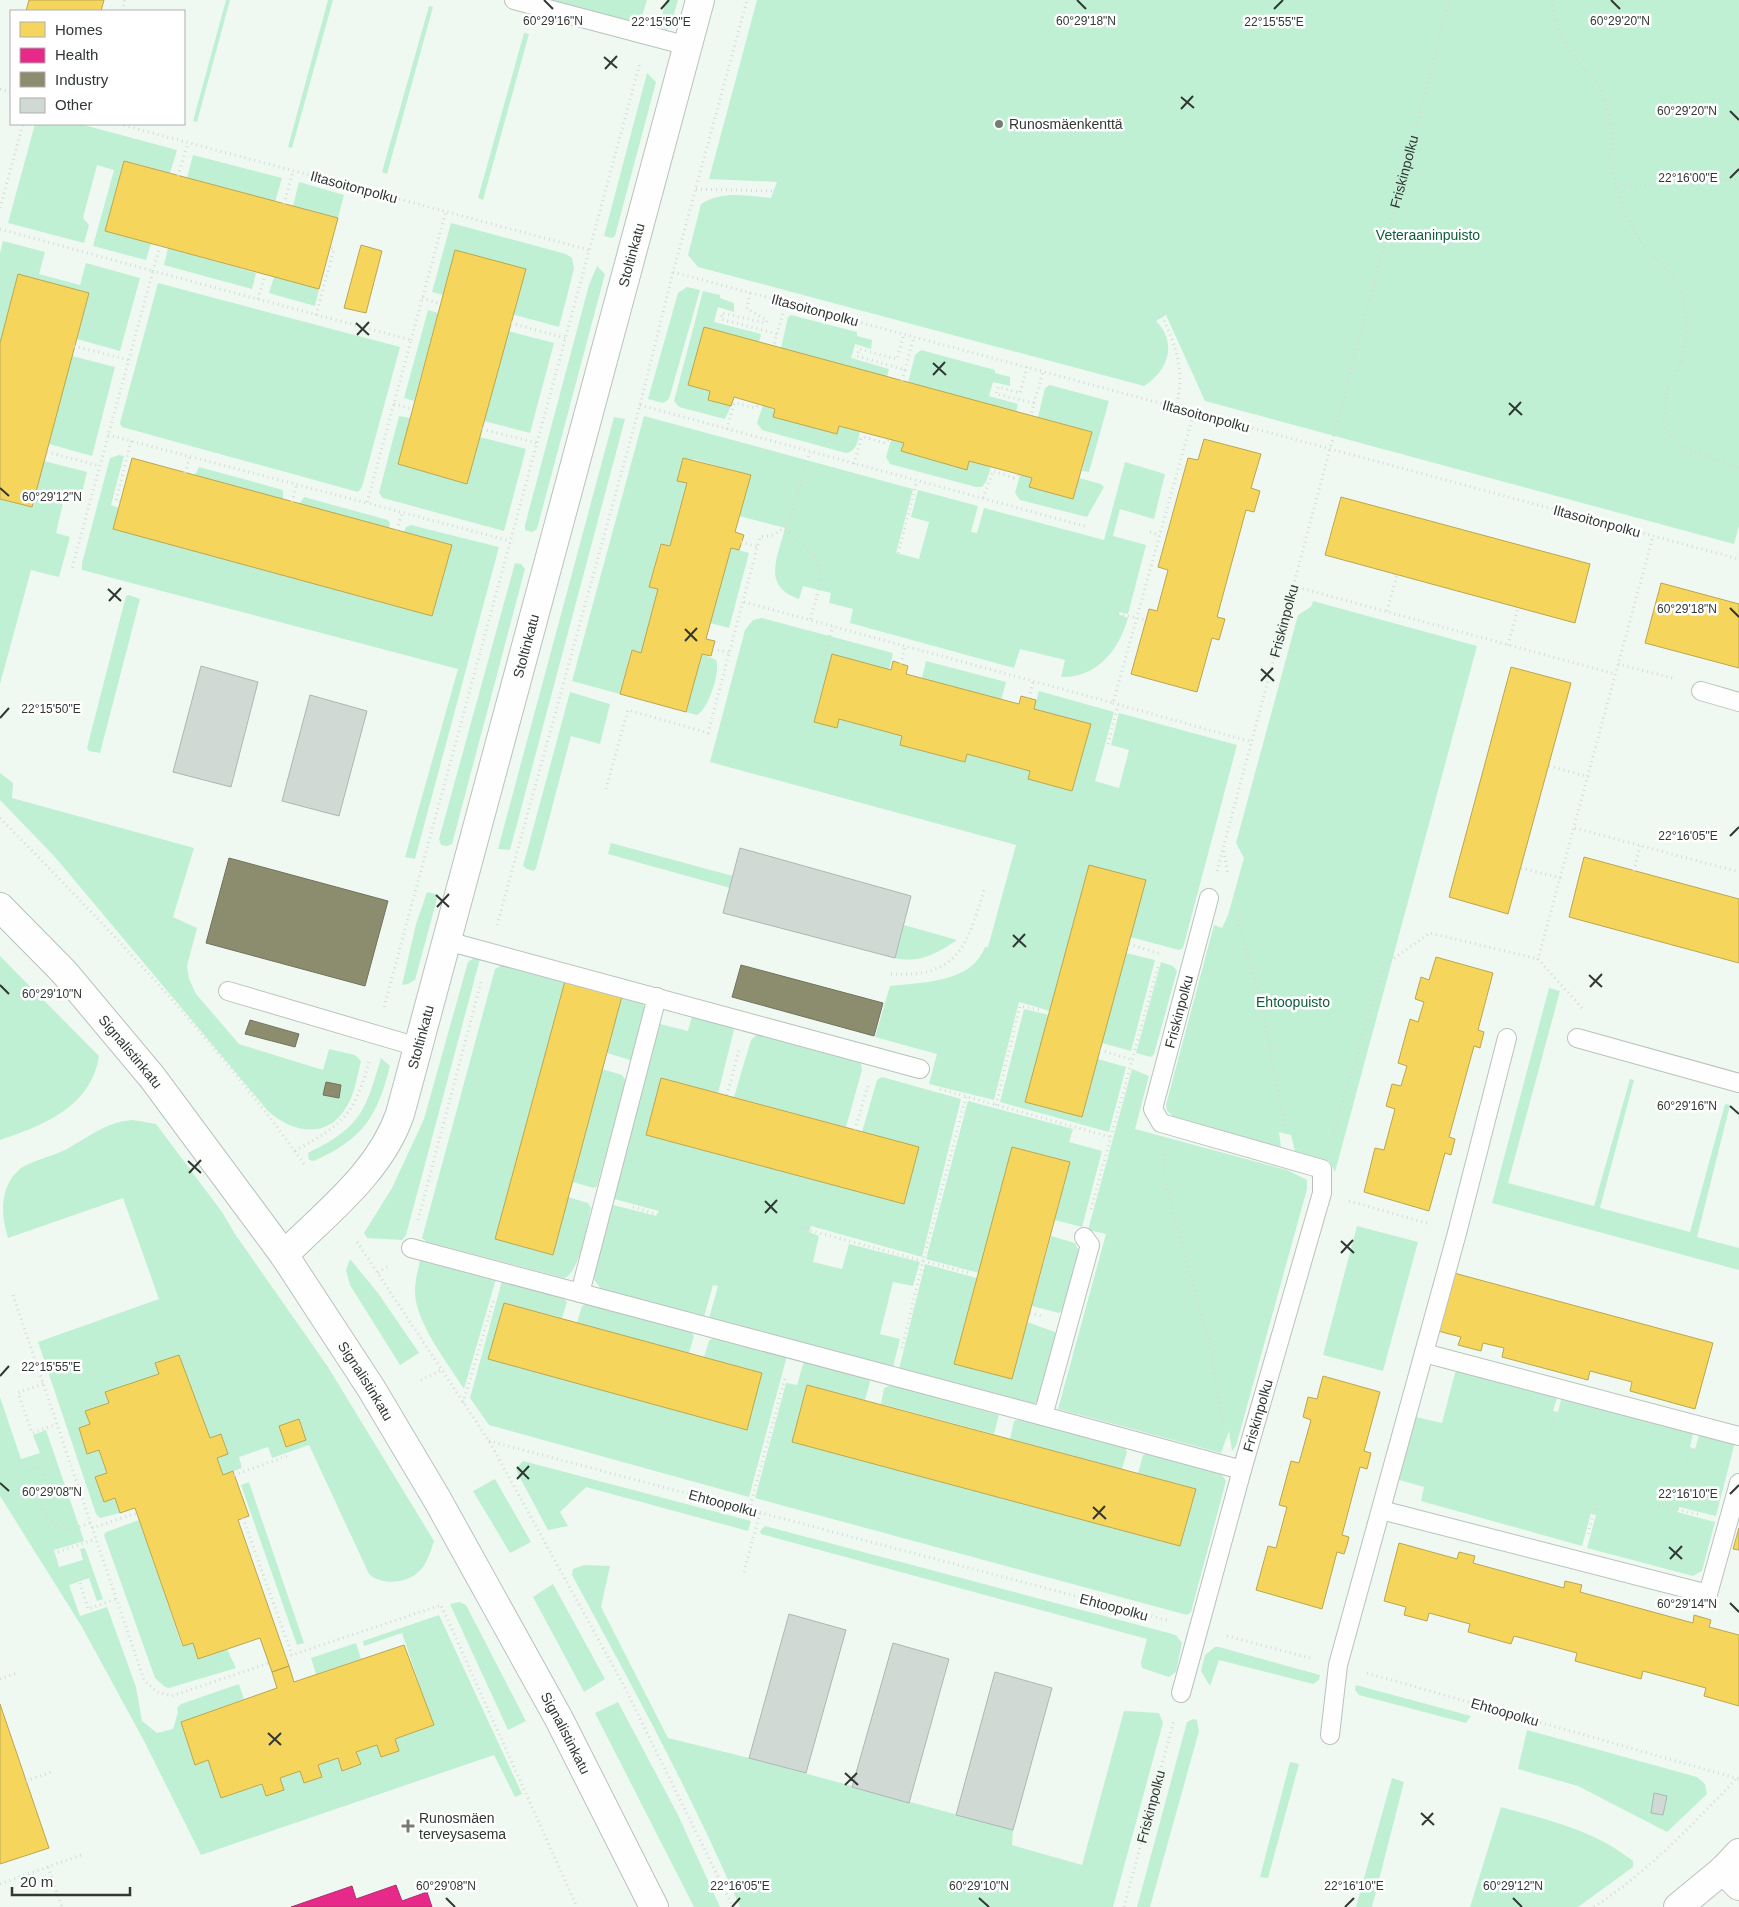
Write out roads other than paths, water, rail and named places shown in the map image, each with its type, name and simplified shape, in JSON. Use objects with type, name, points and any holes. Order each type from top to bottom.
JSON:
[{"type":"street","name":"Stoltinkatu","points":[[284,1255],[373,1166],[392,1136],[447,941],[700,0]]},
{"type":"street","name":"Signalistinkatu","points":[[0,908],[64,972],[152,1077],[284,1255],[371,1388],[441,1507],[559,1719],[654,1907]]},
{"type":"street","points":[[1678,1907],[1734,1870]]},
{"type":"lane","points":[[514,0],[647,37],[688,46]]},
{"type":"lane","points":[[1701,691],[1739,702]]},
{"type":"lane","name":"Friskinpolku","points":[[1181,1693],[1200,1629],[1235,1468],[1322,1193],[1322,1169],[1161,1123],[1153,1109],[1209,898]]},
{"type":"lane","points":[[447,941],[920,1069]]},
{"type":"lane","points":[[228,990],[418,1047]]},
{"type":"lane","points":[[580,1293],[657,997]]},
{"type":"lane","points":[[1330,1735],[1338,1665],[1457,1232],[1507,1038]]},
{"type":"lane","points":[[1577,1038],[1739,1084]]},
{"type":"lane","points":[[1044,1416],[1090,1246],[1084,1237]]},
{"type":"lane","points":[[411,1248],[1235,1468]]},
{"type":"lane","points":[[1424,1353],[1739,1436]]},
{"type":"lane","points":[[1381,1510],[1708,1594],[1739,1482]]},
{"type":"place","name":"Runosmäenkenttä","points":[[999,124]]},
{"type":"place","name":"Runosmäen terveysasema","points":[[408,1826]]},
{"type":"park label","name":"Veteraaninpuisto","points":[[1428,235]]},
{"type":"park label","name":"Ehtoopuisto","points":[[1293,1002]]}]
